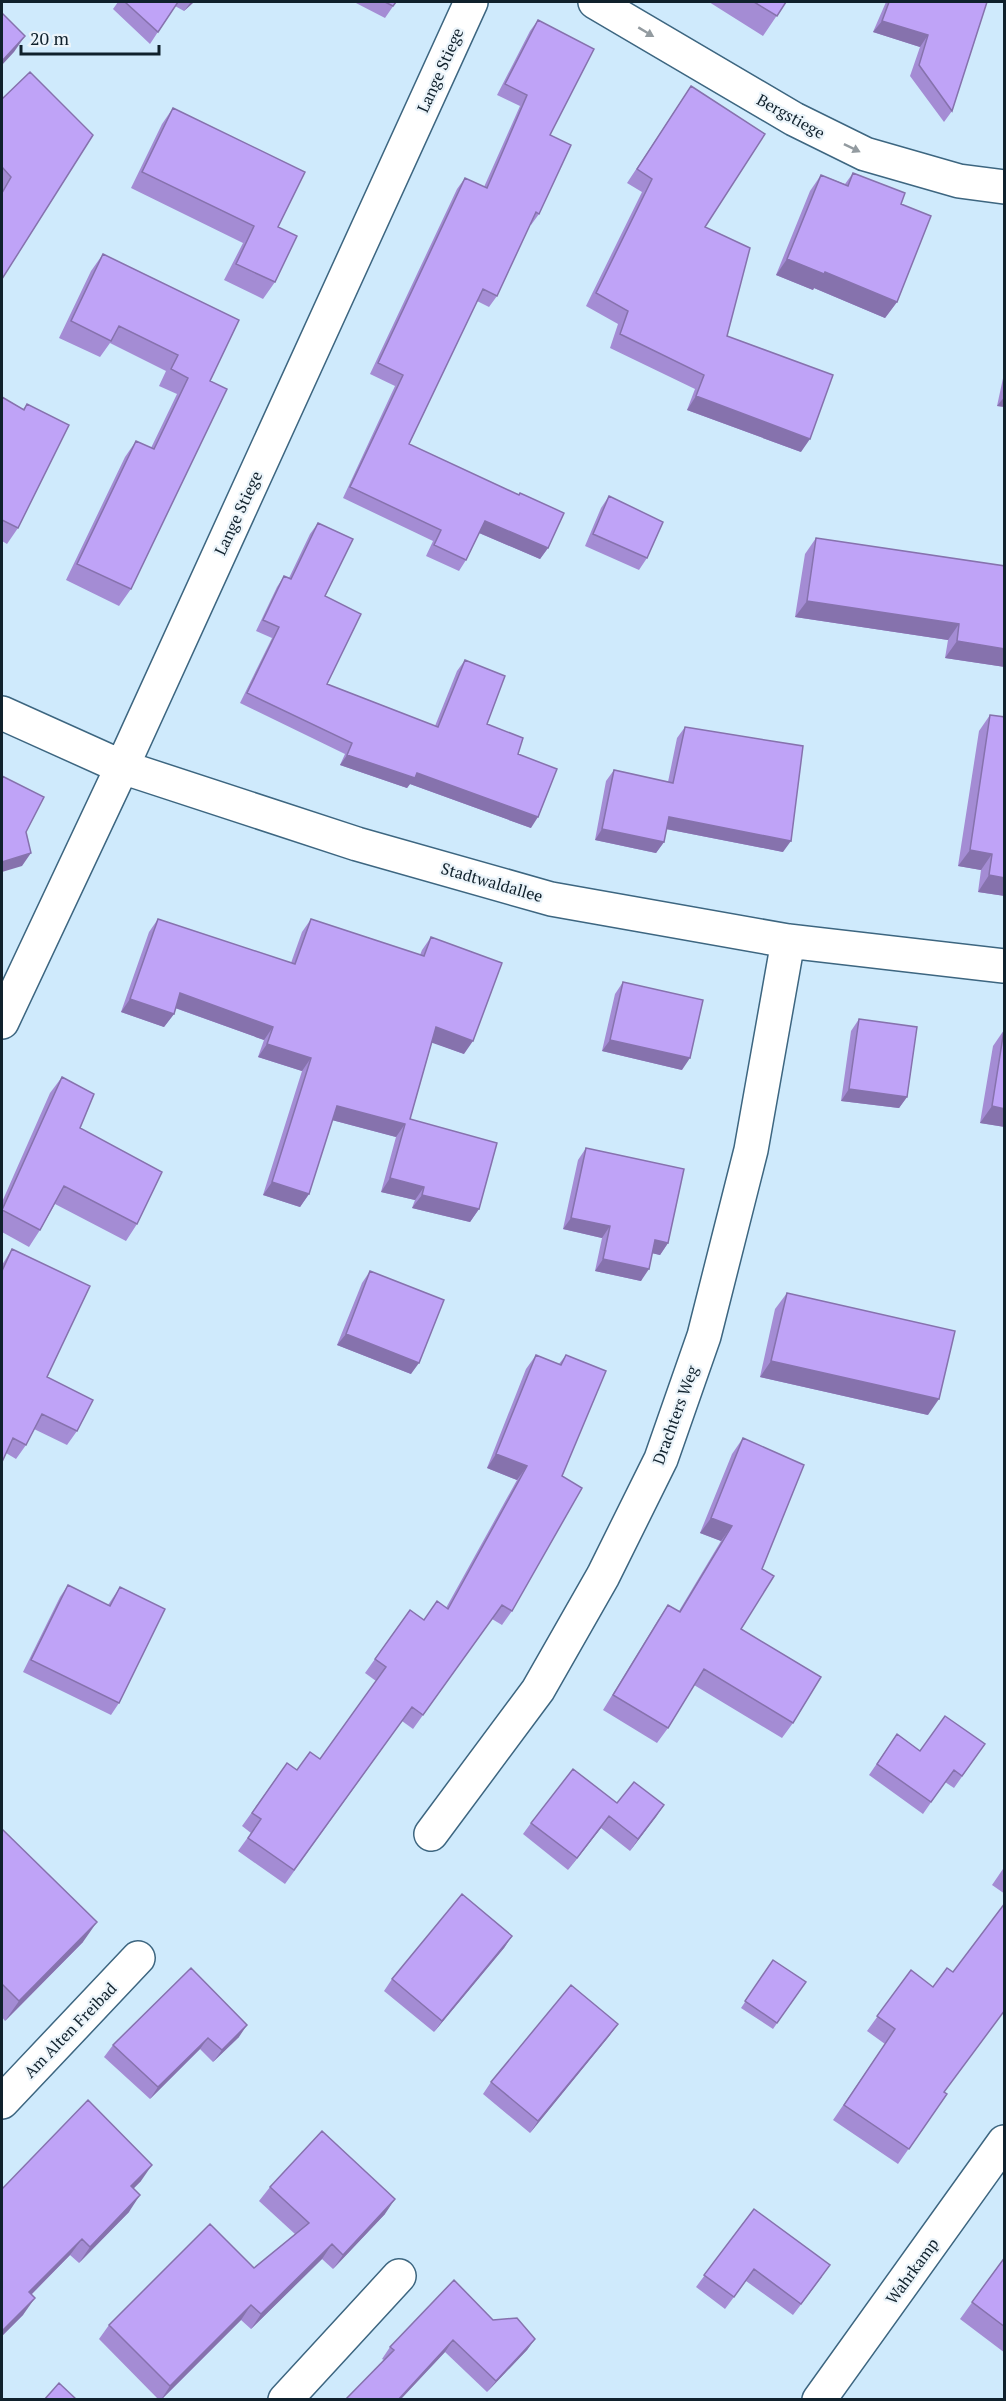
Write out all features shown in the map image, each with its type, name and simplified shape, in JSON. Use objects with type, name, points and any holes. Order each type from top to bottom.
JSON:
[{"type":"street","name":"Lange Stiege","points":[[2,1022],[122,767],[471,2]]},
{"type":"street","name":"Bergstiege","points":[[596,2],[794,119],[865,154],[959,181],[1005,187]]},
{"type":"street","name":"Stadtwaldallee","points":[[2,714],[122,767],[357,844],[551,899],[788,941],[1005,966]]},
{"type":"street","name":"Drachters Weg","points":[[431,1834],[538,1690],[603,1576],[661,1459],[704,1336],[751,1150],[788,941]]},
{"type":"street","name":"Am Alten Freibad","points":[[2,2102],[138,1958]]},
{"type":"street","name":"Wahrkamp","points":[[819,2400],[1005,2142]]},
{"type":"street","points":[[285,2400],[399,2276]]},
{"type":"building","points":[[125,2],[178,2],[158,32]]},
{"type":"building","points":[[754,2],[786,2],[777,16]]},
{"type":"building","points":[[889,2],[987,2],[952,111],[919,65],[928,35],[882,21]]},
{"type":"building","points":[[2,13],[25,36],[2,61]]},
{"type":"building","points":[[538,20],[594,49],[550,135],[571,145],[539,214],[536,212],[497,296],[483,289],[409,444],[519,495],[520,493],[564,513],[548,548],[485,521],[466,560],[434,545],[441,530],[350,487],[403,375],[378,363],[465,178],[487,188],[527,95],[505,84]]},
{"type":"building","points":[[30,72],[93,135],[2,279],[2,193],[11,177],[2,167],[2,99]]},
{"type":"building","points":[[691,86],[765,134],[705,227],[750,248],[727,336],[833,375],[810,439],[696,396],[704,375],[620,334],[628,311],[596,293],[652,179],[637,169]]},
{"type":"building","points":[[173,108],[305,172],[278,227],[297,236],[275,282],[236,264],[254,226],[142,172]]},
{"type":"building","points":[[853,173],[905,193],[901,204],[931,216],[897,302],[787,259],[821,175],[848,186]]},
{"type":"building","points":[[103,254],[239,320],[210,381],[227,389],[131,589],[77,564],[136,441],[154,449],[188,378],[171,369],[178,355],[119,326],[111,341],[71,321]]},
{"type":"building","points":[[2,397],[24,410],[27,404],[69,425],[18,528],[2,520]]},
{"type":"building","points":[[609,496],[663,522],[647,558],[593,534]]},
{"type":"building","points":[[318,523],[353,539],[325,596],[361,614],[327,684],[438,727],[465,660],[505,676],[487,724],[523,738],[518,754],[557,769],[538,817],[417,773],[415,778],[347,755],[352,743],[247,693],[279,627],[263,620],[284,576],[291,579]]},
{"type":"building","points":[[816,538],[1005,566],[1005,649],[957,641],[959,624],[807,601]]},
{"type":"building","points":[[990,715],[1005,717],[1005,878],[989,875],[992,854],[970,850]]},
{"type":"building","points":[[685,727],[803,746],[791,841],[669,817],[664,842],[602,829],[614,770],[673,783]]},
{"type":"building","points":[[2,776],[44,797],[26,832],[31,853],[2,862]]},
{"type":"building","points":[[158,919],[295,964],[311,919],[424,956],[431,937],[502,963],[473,1041],[436,1027],[410,1119],[497,1143],[479,1209],[422,1195],[424,1187],[390,1178],[405,1124],[337,1106],[309,1194],[272,1182],[311,1058],[267,1044],[273,1027],[180,993],[174,1014],[130,999]]},
{"type":"building","points":[[623,982],[703,1000],[690,1058],[610,1040]]},
{"type":"building","points":[[859,1019],[917,1027],[907,1097],[849,1089]]},
{"type":"building","points":[[1005,1030],[1005,1109],[992,1106]]},
{"type":"building","points":[[62,1077],[94,1094],[80,1128],[162,1172],[137,1224],[64,1186],[40,1230],[2,1210]]},
{"type":"building","points":[[586,1148],[684,1169],[668,1243],[655,1240],[649,1269],[603,1259],[610,1226],[571,1218]]},
{"type":"building","points":[[12,1249],[90,1286],[47,1377],[93,1400],[77,1431],[42,1414],[26,1445],[13,1438],[2,1462],[2,1271]]},
{"type":"building","points":[[370,1271],[444,1300],[419,1363],[346,1334]]},
{"type":"building","points":[[787,1293],[955,1331],[939,1399],[771,1361]]},
{"type":"building","points":[[536,1355],[561,1365],[566,1355],[606,1371],[562,1476],[582,1488],[512,1611],[502,1605],[423,1715],[412,1707],[294,1870],[248,1838],[261,1819],[252,1813],[287,1763],[297,1770],[310,1752],[320,1759],[386,1667],[375,1659],[410,1610],[424,1620],[437,1601],[448,1609],[527,1466],[496,1454]]},
{"type":"building","points":[[743,1438],[804,1465],[762,1569],[774,1576],[741,1629],[821,1677],[793,1723],[704,1669],[668,1728],[613,1695],[668,1605],[680,1612],[732,1526],[711,1518]]},
{"type":"building","points":[[68,1585],[110,1606],[120,1587],[165,1609],[119,1703],[31,1660]]},
{"type":"building","points":[[945,1716],[985,1744],[962,1776],[954,1770],[931,1802],[877,1764],[897,1734],[920,1751]]},
{"type":"building","points":[[573,1769],[617,1803],[634,1782],[664,1805],[638,1839],[609,1816],[577,1858],[531,1823]]},
{"type":"building","points":[[2,1829],[97,1922],[19,2001],[2,1984]]},
{"type":"building","points":[[462,1894],[512,1936],[442,2021],[392,1979]]},
{"type":"building","points":[[1005,1903],[1005,2010],[944,2092],[947,2094],[909,2149],[844,2105],[895,2029],[877,2016],[911,1970],[933,1987],[947,1968],[953,1972]]},
{"type":"building","points":[[773,1960],[806,1982],[777,2023],[745,2001]]},
{"type":"building","points":[[191,1968],[247,2025],[222,2050],[208,2038],[158,2087],[113,2045]]},
{"type":"building","points":[[571,1985],[618,2024],[538,2121],[491,2082]]},
{"type":"building","points":[[88,2100],[152,2165],[131,2186],[140,2195],[90,2247],[82,2239],[29,2292],[35,2298],[2,2331],[2,2189]]},
{"type":"building","points":[[322,2131],[395,2199],[343,2255],[332,2244],[261,2314],[251,2305],[170,2386],[109,2325],[210,2224],[254,2268],[309,2223],[270,2187]]},
{"type":"building","points":[[754,2209],[830,2265],[801,2304],[754,2269],[734,2297],[704,2275]]},
{"type":"building","points":[[1005,2257],[1005,2327],[972,2302]]},
{"type":"building","points":[[454,2280],[493,2320],[517,2318],[535,2339],[496,2381],[453,2340],[398,2400],[345,2400],[394,2350],[390,2347]]},
{"type":"building","points":[[59,2383],[77,2400],[44,2400]]}]
